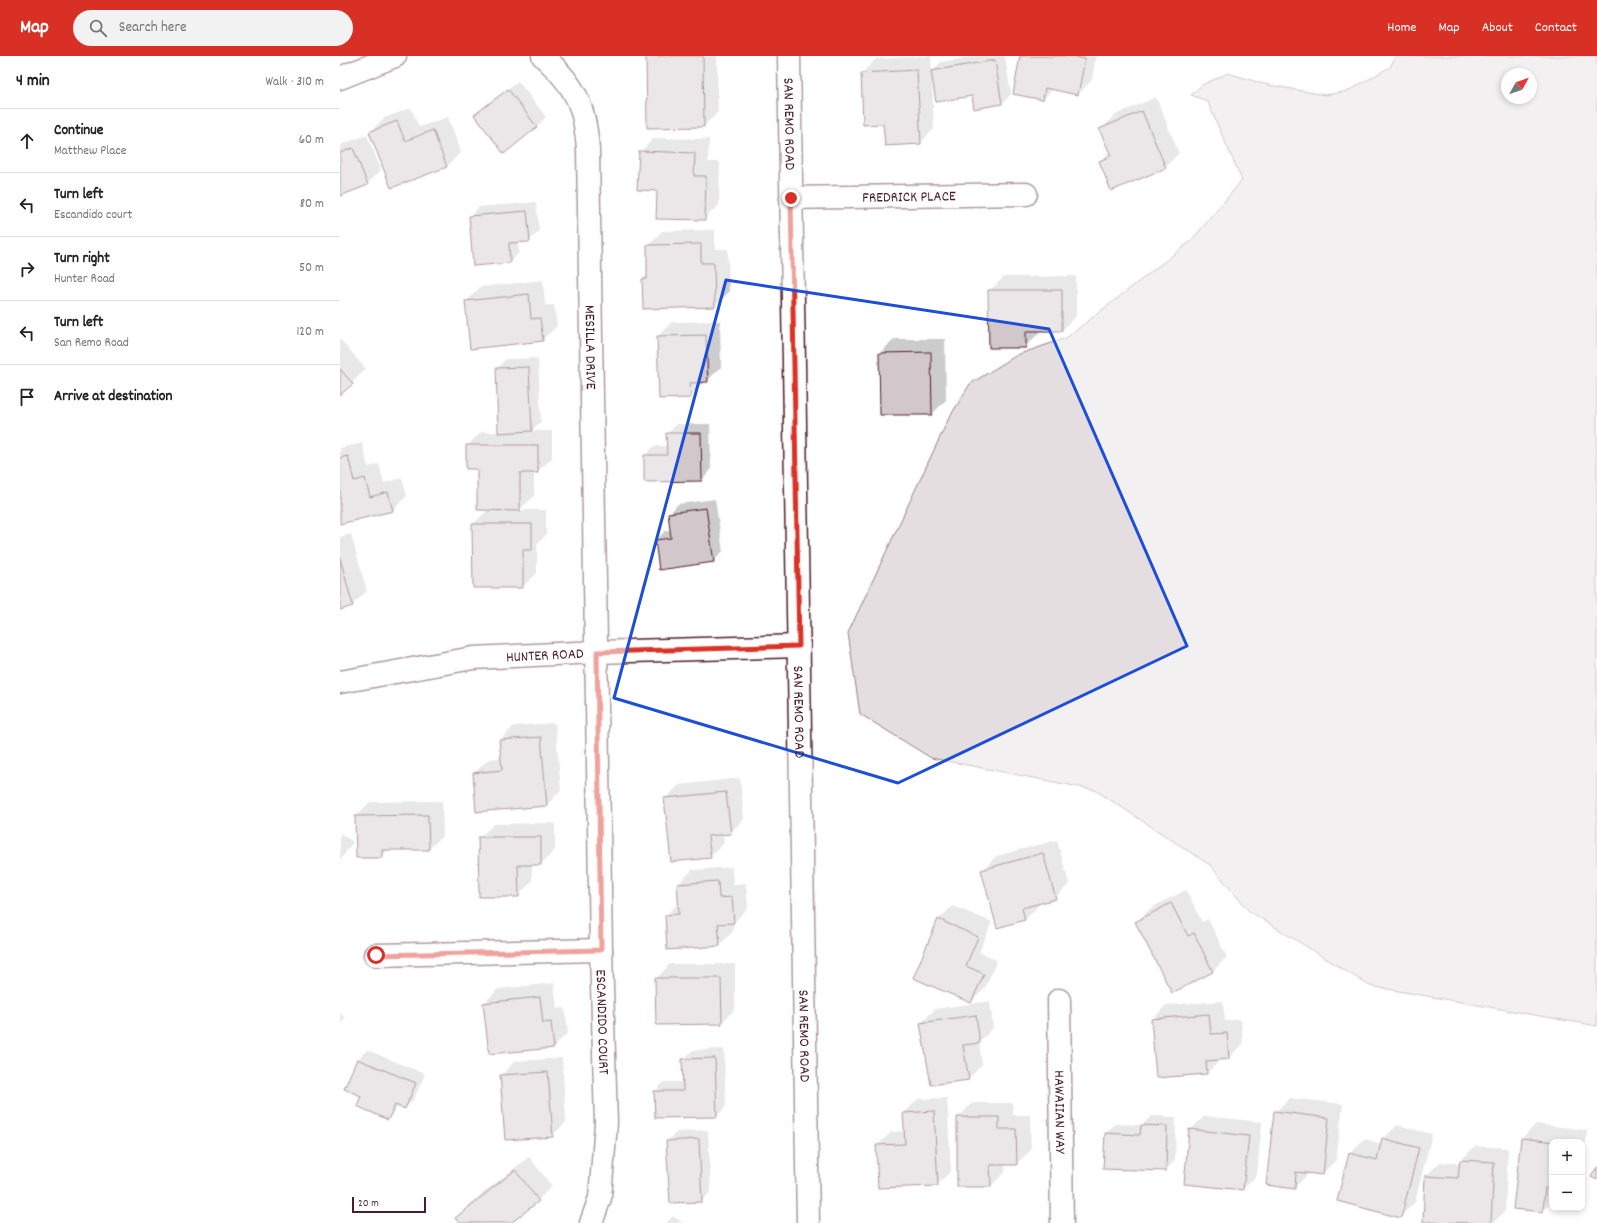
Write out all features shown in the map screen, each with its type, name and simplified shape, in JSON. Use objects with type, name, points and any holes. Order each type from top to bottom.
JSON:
[{"type":"street","points":[[340,78],[395,56]]},
{"type":"street","name":"MESILLA DRIVE","points":[[543,56],[557,69],[571,87],[580,106],[586,125],[588,150],[597,652]]},
{"type":"street","name":"SAN REMO ROAD","points":[[789,56],[808,1223]]},
{"type":"street","name":"FREDRICK PLACE","points":[[791,198],[1026,194]]},
{"type":"street","name":"HUNTER ROAD","points":[[340,682],[473,658],[597,652],[799,646]]},
{"type":"street","name":"ESCANDIDO COURT","points":[[592,1223],[600,1198],[606,1123],[601,950],[597,652]]},
{"type":"street","points":[[376,955],[601,950]]},
{"type":"street","name":"HAWAIIAN WAY","points":[[1059,1000],[1062,1223]]},
{"type":"highlighted area","points":[[726,280],[1049,329],[1187,646],[898,783],[614,698]]},
{"type":"shaded area","points":[[1396,56],[1597,56],[1597,1026],[1370,986],[1249,911],[1210,865],[1095,790],[931,758],[860,714],[848,633],[949,418],[970,384],[1017,355],[1066,338],[1191,241],[1242,180],[1207,101],[1191,95],[1202,85],[1228,73],[1264,84],[1325,95],[1348,91],[1390,67]]},
{"type":"building","points":[[646,56],[703,56],[704,127],[647,128]]},
{"type":"building","points":[[1020,56],[1072,56],[1085,59],[1078,95],[1045,88],[1043,100],[1013,94]]},
{"type":"building","points":[[995,60],[1002,104],[974,109],[972,96],[936,102],[931,71]]},
{"type":"building","points":[[917,70],[921,144],[885,146],[883,124],[863,125],[861,73]]},
{"type":"building","points":[[508,89],[537,127],[504,154],[474,115]]},
{"type":"building","points":[[1142,111],[1166,168],[1111,191],[1099,161],[1111,156],[1099,129]]},
{"type":"building","points":[[397,121],[405,141],[433,130],[447,167],[391,188],[369,132]]},
{"type":"building","points":[[353,148],[368,185],[340,196],[340,153]]},
{"type":"building","points":[[639,151],[695,153],[694,176],[706,176],[705,220],[656,219],[657,191],[637,190]]},
{"type":"building","points":[[527,211],[530,242],[509,243],[510,263],[473,266],[469,216]]},
{"type":"building","points":[[701,244],[701,263],[714,263],[715,307],[643,309],[642,279],[647,279],[647,245]]},
{"type":"building","points":[[988,290],[1062,290],[1062,331],[1026,331],[1026,348],[989,348]]},
{"type":"building","points":[[529,294],[531,319],[540,318],[543,341],[470,349],[465,301]]},
{"type":"building","points":[[706,335],[708,382],[690,383],[691,398],[659,399],[657,336]]},
{"type":"building","points":[[931,352],[932,415],[880,415],[879,353]]},
{"type":"building","points":[[529,367],[532,431],[498,433],[496,368]]},
{"type":"building","points":[[340,369],[353,384],[340,395]]},
{"type":"building","points":[[666,433],[701,433],[702,481],[644,482],[644,455],[667,455]]},
{"type":"building","points":[[466,445],[538,445],[538,473],[520,473],[520,511],[477,510],[477,469],[466,469]]},
{"type":"building","points":[[348,456],[354,481],[365,478],[370,497],[388,492],[393,511],[340,524],[340,458]]},
{"type":"building","points":[[706,508],[714,562],[659,570],[655,540],[671,538],[668,513]]},
{"type":"building","points":[[472,524],[532,524],[532,550],[523,550],[523,588],[473,588]]},
{"type":"building","points":[[340,558],[353,606],[340,610]]},
{"type":"building","points":[[541,737],[547,806],[476,812],[473,773],[502,770],[499,740]]},
{"type":"building","points":[[726,792],[731,834],[708,836],[711,858],[671,862],[664,798]]},
{"type":"building","points":[[428,815],[429,850],[382,850],[382,858],[356,858],[355,816]]},
{"type":"building","points":[[478,837],[541,837],[541,865],[518,865],[519,897],[479,897]]},
{"type":"building","points":[[1043,853],[1056,899],[1022,908],[1025,920],[997,928],[981,870]]},
{"type":"building","points":[[718,881],[719,898],[732,897],[734,923],[718,924],[720,946],[667,950],[665,915],[679,914],[677,884]]},
{"type":"building","points":[[1171,903],[1188,936],[1194,933],[1213,972],[1172,993],[1135,922]]},
{"type":"building","points":[[938,919],[978,937],[966,966],[984,974],[971,1003],[913,978]]},
{"type":"building","points":[[655,978],[721,978],[722,1024],[656,1025]]},
{"type":"building","points":[[540,997],[543,1023],[551,1022],[554,1048],[489,1054],[483,1003]]},
{"type":"building","points":[[1209,1014],[1211,1034],[1227,1033],[1229,1059],[1206,1061],[1207,1074],[1156,1078],[1151,1019]]},
{"type":"building","points":[[976,1015],[980,1043],[963,1045],[969,1080],[931,1085],[920,1023]]},
{"type":"building","points":[[715,1058],[717,1117],[655,1118],[654,1091],[683,1091],[682,1059]]},
{"type":"building","points":[[357,1059],[416,1083],[405,1109],[395,1105],[388,1120],[357,1106],[361,1096],[344,1089]]},
{"type":"building","points":[[548,1072],[553,1137],[505,1140],[500,1075]]},
{"type":"building","points":[[934,1111],[938,1186],[878,1188],[876,1145],[905,1144],[903,1113]]},
{"type":"building","points":[[1274,1111],[1329,1118],[1323,1175],[1296,1172],[1295,1189],[1266,1185]]},
{"type":"building","points":[[957,1117],[999,1117],[999,1129],[1016,1129],[1017,1165],[990,1165],[991,1187],[957,1187]]},
{"type":"building","points":[[1141,1125],[1167,1126],[1166,1171],[1103,1169],[1105,1133],[1140,1135]]},
{"type":"building","points":[[1189,1129],[1249,1136],[1243,1190],[1184,1184]]},
{"type":"building","points":[[1382,1138],[1419,1148],[1401,1218],[1337,1201],[1349,1153],[1377,1160]]},
{"type":"building","points":[[1521,1138],[1549,1141],[1549,1189],[1545,1188],[1543,1212],[1513,1209]]},
{"type":"building","points":[[699,1139],[702,1202],[670,1203],[666,1141]]},
{"type":"building","points":[[1460,1160],[1494,1162],[1491,1223],[1423,1222],[1425,1176],[1458,1178]]},
{"type":"building","points":[[1597,1167],[1597,1180],[1591,1177]]},
{"type":"building","points":[[515,1170],[539,1201],[511,1223],[459,1223],[455,1218]]},
{"type":"route","points":[[376,955],[601,950],[597,652],[799,646],[791,198]]}]
